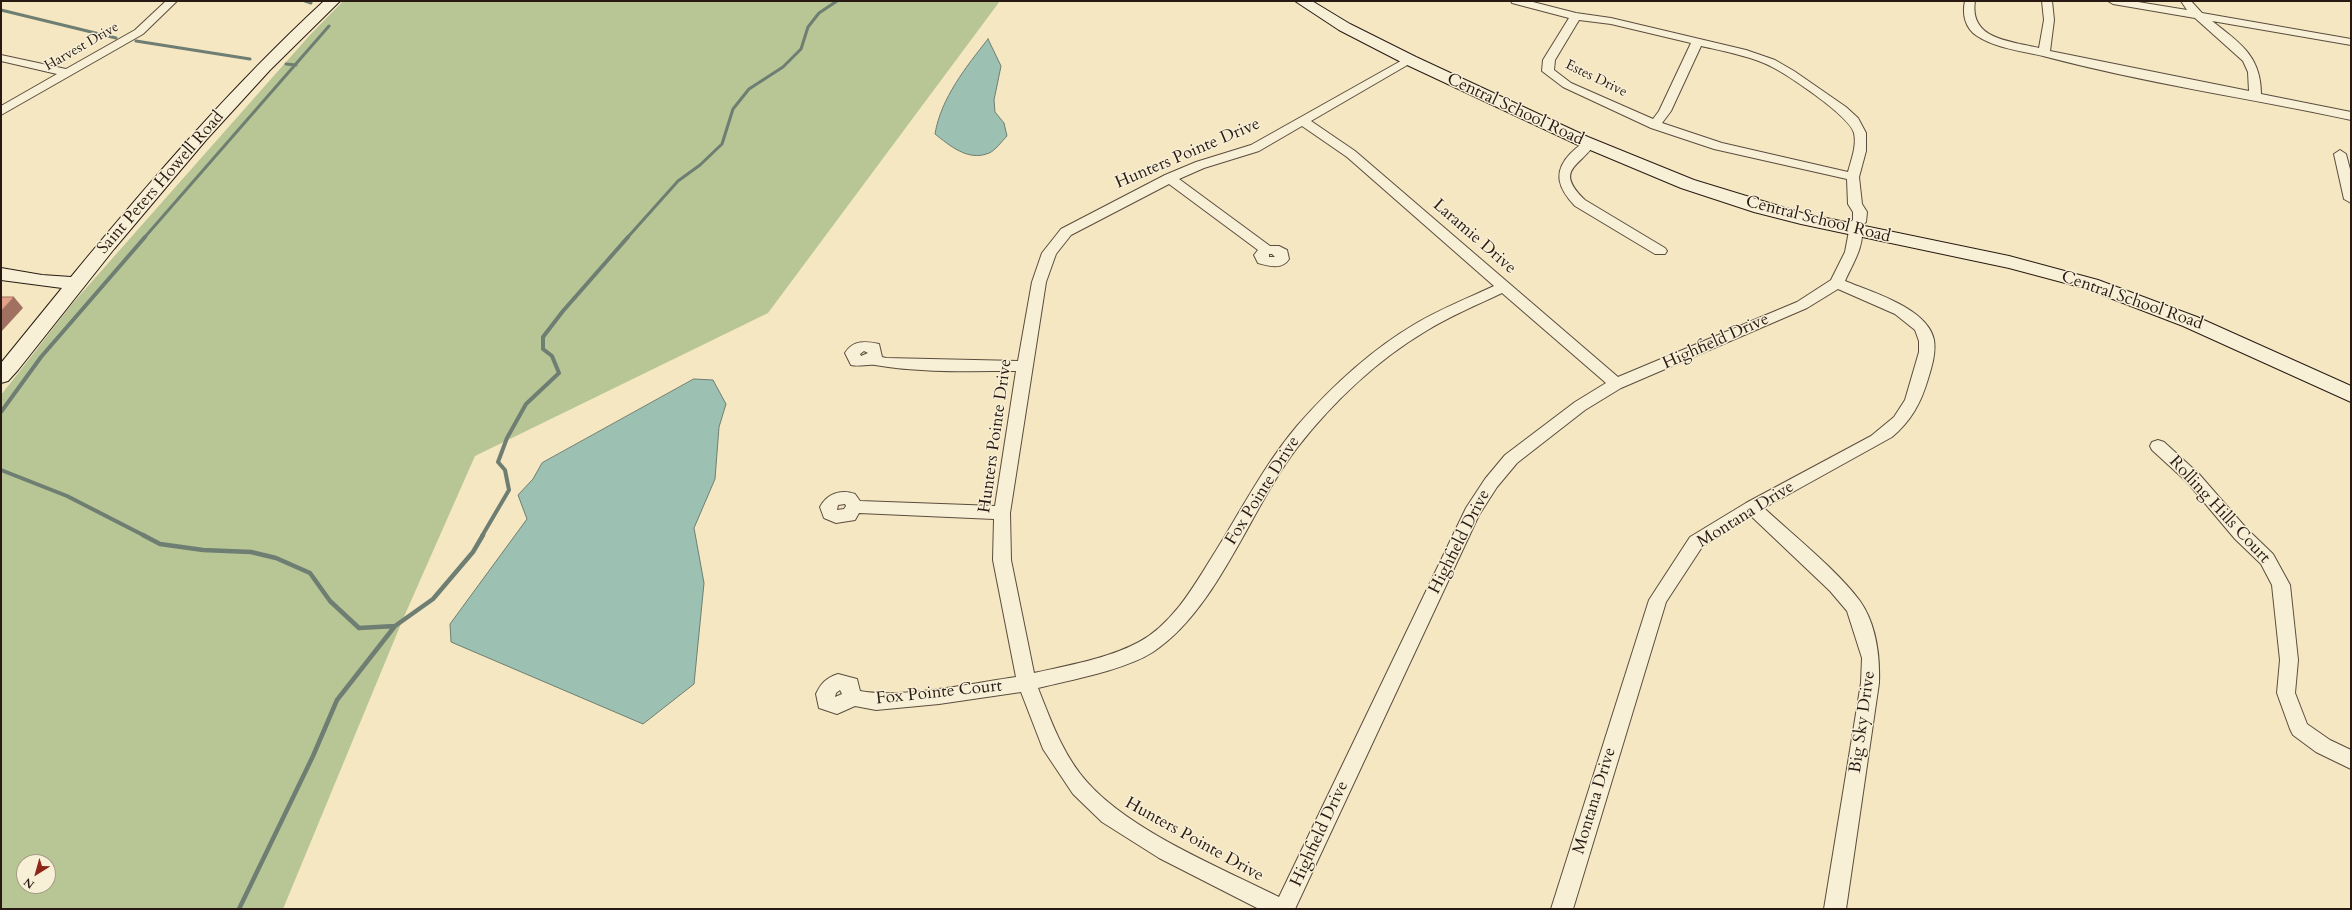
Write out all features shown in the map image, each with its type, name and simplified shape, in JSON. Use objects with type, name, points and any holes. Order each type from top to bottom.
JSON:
[{"type":"main road","name":"Saint Peters Howell Road","points":[[1,376],[29,344],[126,222],[257,72],[333,1]]},
{"type":"main road","name":"Central School Road","points":[[1302,1],[1349,30],[1410,60],[1588,145],[1676,181],[1767,210],[1855,227],[2088,283],[2189,320],[2351,395]]},
{"type":"main road","points":[[1,274],[42,281],[76,283]]},
{"type":"street","name":"Harvest Drive","points":[[1,111],[138,32],[160,15],[172,1]]},
{"type":"street","points":[[1516,1],[1576,16],[1611,21],[1746,53],[1770,62],[1796,77],[1842,110],[1854,122],[1860,133],[1860,151],[1853,177],[1855,204],[1848,208],[1847,219],[1855,227],[1852,252],[1837,283]]},
{"type":"street","points":[[1970,1],[1969,8],[1971,21],[1981,33],[2044,53],[2107,68],[2351,116]]},
{"type":"street","points":[[2044,53],[2049,20],[2047,1]]},
{"type":"street","points":[[2113,1],[2351,42]]},
{"type":"street","points":[[2186,1],[2198,15],[2240,50],[2251,64],[2254,74],[2255,96]]},
{"type":"street","name":"Estes Drive","points":[[1576,16],[1549,60],[1548,71],[1567,85],[1655,125],[1718,146],[1853,177]]},
{"type":"street","points":[[1655,125],[1665,111],[1697,42]]},
{"type":"street","points":[[1,58],[68,73]]},
{"type":"street","name":"Hunters Pointe Drive","points":[[1283,909],[1166,851],[1127,827],[1093,801],[1080,788],[1050,743],[1027,683],[1003,567],[1002,513],[1039,282],[1049,253],[1066,232],[1170,178],[1200,166],[1255,148],[1304,122],[1349,93],[1410,60]]},
{"type":"street","name":"Laramie Drive","points":[[1304,122],[1351,154],[1616,384]]},
{"type":"street","points":[[1588,145],[1574,156],[1565,168],[1564,176],[1571,195],[1580,203],[1660,250]]},
{"type":"street","points":[[2340,154],[2351,194]]},
{"type":"street","points":[[1170,178],[1267,250]]},
{"type":"street","name":"Highfield Drive","points":[[1283,909],[1478,503],[1491,483],[1511,459],[1580,406],[1616,384],[1802,305],[1837,283]]},
{"type":"street","name":"Montana Drive","points":[[1562,909],[1658,600],[1696,542],[1752,507],[1878,440],[1894,428],[1908,412],[1915,399],[1926,361],[1925,335],[1921,329],[1898,311],[1837,283]]},
{"type":"street","name":"Fox Pointe Drive","points":[[1027,683],[1107,663],[1146,647],[1160,636],[1186,612],[1196,598],[1290,446],[1359,373],[1418,330],[1503,287]]},
{"type":"street","points":[[873,359],[885,362],[914,365],[1025,366]]},
{"type":"street","name":"Rolling Hills Court","points":[[2158,446],[2193,478],[2241,534],[2267,559],[2281,585],[2289,660],[2286,693],[2300,729],[2323,746],[2351,760]]},
{"type":"street","points":[[855,507],[1002,513]]},
{"type":"street","name":"Big Sky Drive","points":[[1752,507],[1836,586],[1854,607],[1863,629],[1871,658],[1870,683],[1835,909]]},
{"type":"street","name":"Fox Pointe Court","points":[[851,697],[876,702],[939,696],[1027,683]]},
{"type":"green space","points":[[343,1],[1000,1],[768,313],[475,456],[403,619],[283,909],[1,909],[1,395],[72,304],[309,36]]},
{"type":"shaded area","points":[[988,39],[1001,66],[994,100],[995,112],[1004,123],[1007,136],[989,153],[981,155],[966,154],[946,143],[935,134],[938,121],[949,96],[963,72]]},
{"type":"shaded area","points":[[694,379],[713,380],[726,404],[719,427],[715,479],[694,528],[704,583],[694,684],[643,724],[451,642],[450,624],[527,519],[518,495],[533,479],[542,463]]},
{"type":"building","points":[[1,297],[14,297],[1,311]]},
{"type":"waterway","points":[[305,1],[311,3]]},
{"type":"waterway","points":[[627,238],[678,181],[700,165],[722,144],[733,109],[749,89],[783,67],[801,49],[808,27],[819,13],[837,1]]},
{"type":"waterway","points":[[1,10],[116,38]]},
{"type":"waterway","points":[[295,65],[329,26]]},
{"type":"waterway","points":[[136,41],[250,59]]},
{"type":"waterway","points":[[286,64],[295,65]]},
{"type":"waterway","points":[[144,238],[295,65]]},
{"type":"waterway","points":[[1,412],[41,357],[145,237]]},
{"type":"waterway","points":[[482,536],[509,490],[505,470],[498,462],[507,438],[526,404],[559,373],[552,356],[543,349],[543,337],[563,311],[628,237]]},
{"type":"waterway","points":[[1,470],[67,496],[145,536]]},
{"type":"waterway","points":[[143,535],[160,544],[203,550],[251,552],[276,558],[310,573],[330,601],[359,628],[395,626]]},
{"type":"waterway","points":[[395,626],[433,599],[473,552],[483,535]]},
{"type":"waterway","points":[[239,909],[313,756],[337,700],[395,626]]}]
